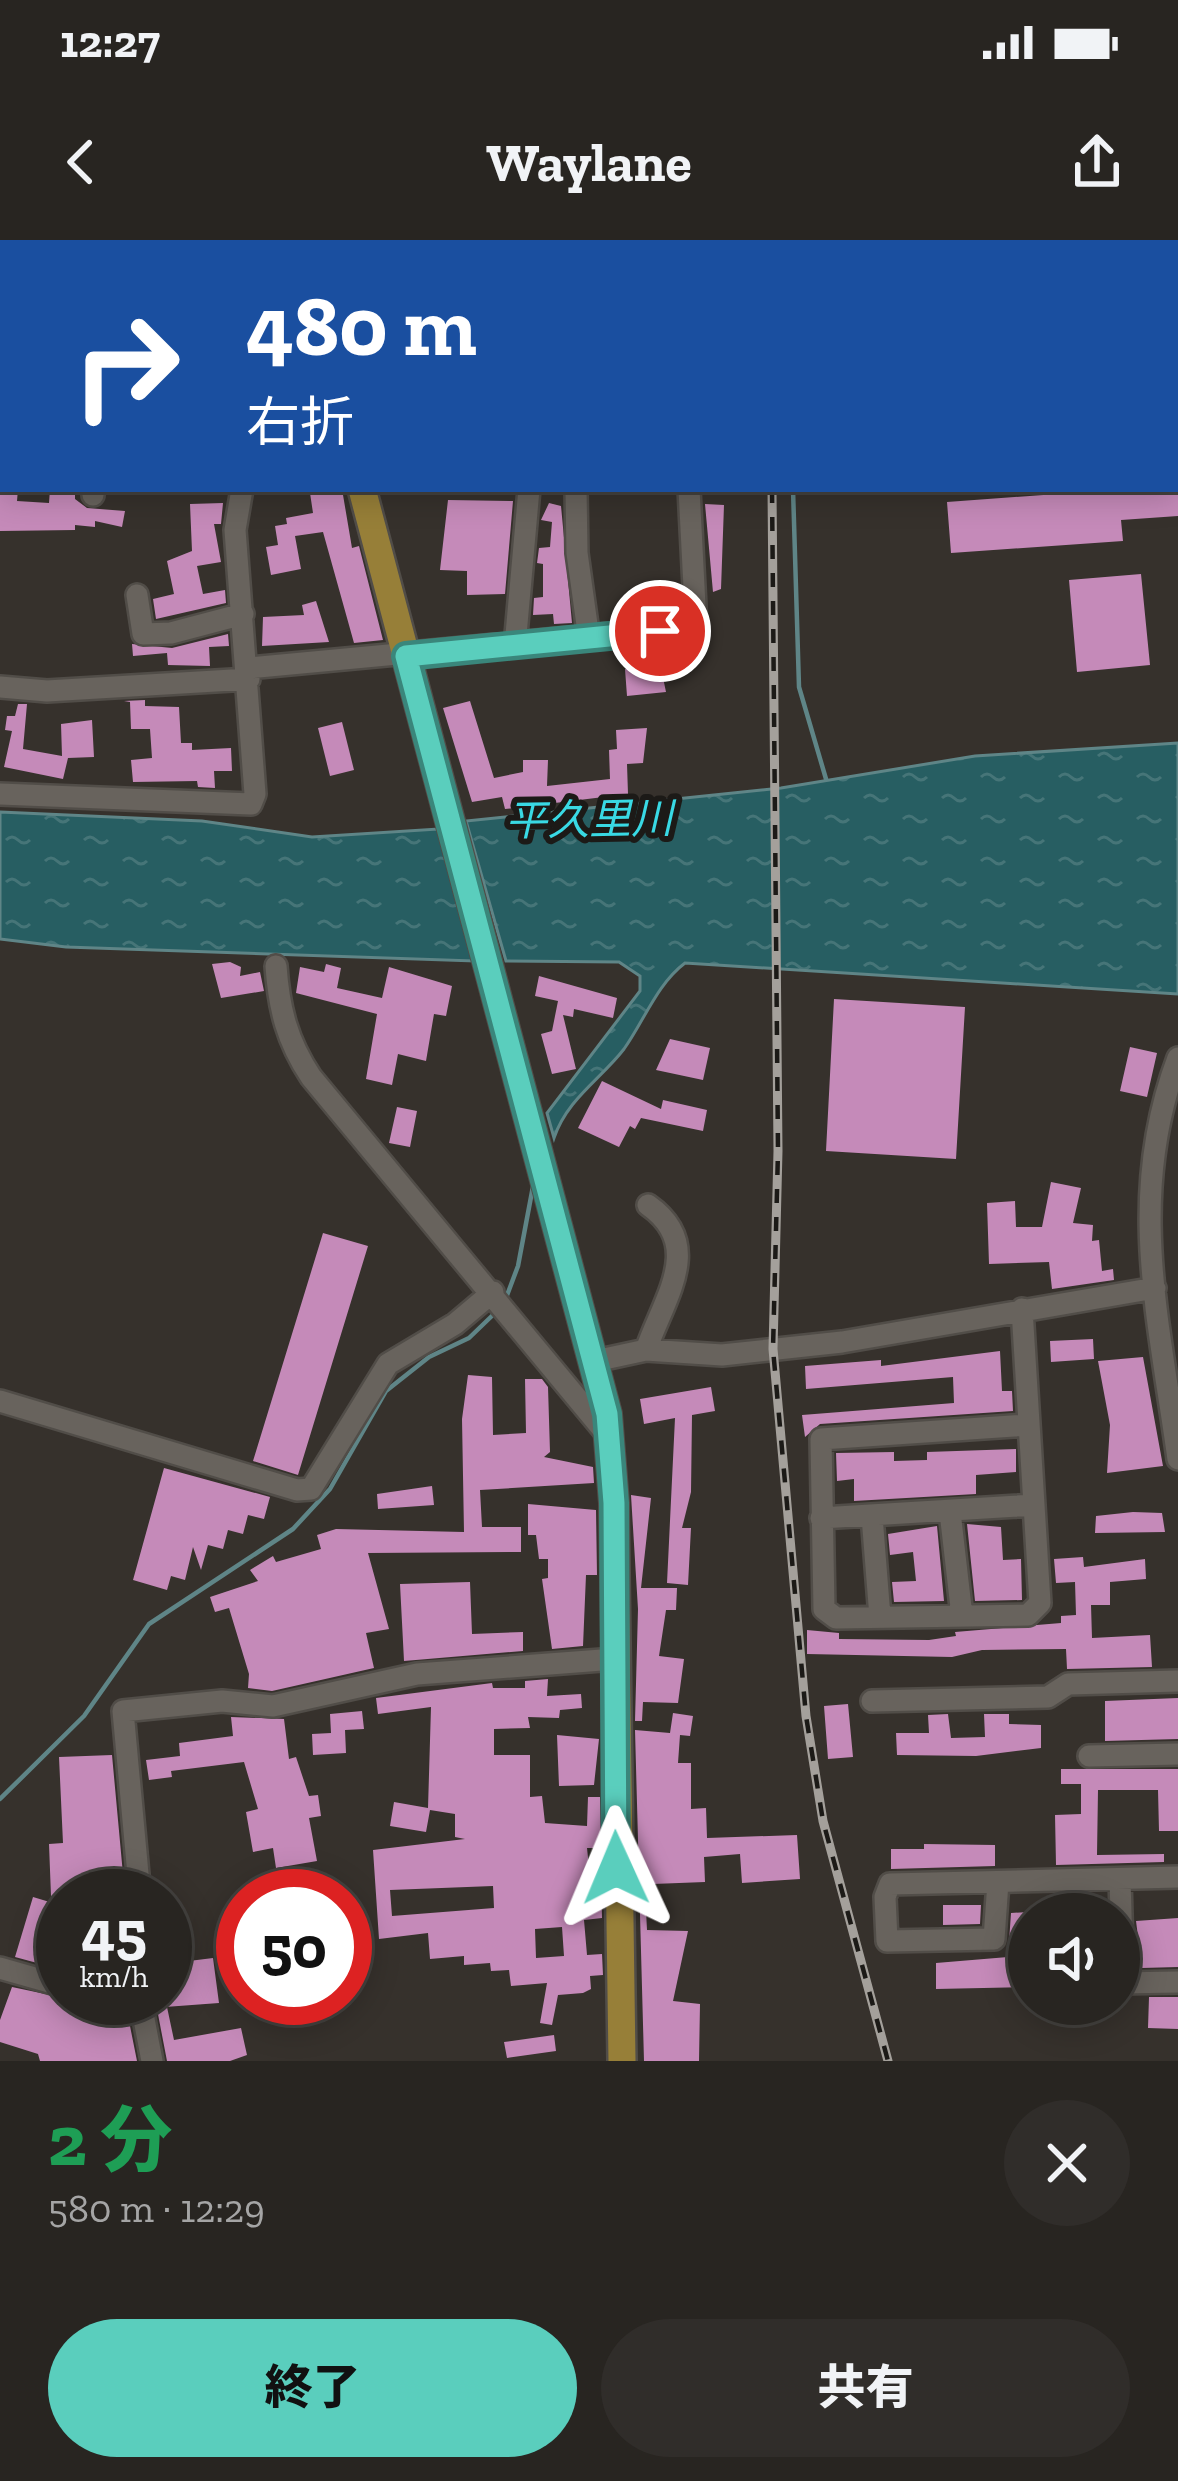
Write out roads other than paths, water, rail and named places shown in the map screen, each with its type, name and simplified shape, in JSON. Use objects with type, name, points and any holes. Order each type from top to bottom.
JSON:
[{"type":"main road","points":[[363,492],[548,1176],[611,1439],[622,2061]]},
{"type":"street","points":[[0,794],[251,804],[255,794],[249,674],[235,530],[241,492]]},
{"type":"street","points":[[515,646],[529,492]]},
{"type":"street","points":[[576,492],[577,554],[589,639]]},
{"type":"street","points":[[0,688],[46,691],[249,674],[695,626],[689,492]]},
{"type":"street","points":[[137,595],[143,634],[171,633],[243,614]]},
{"type":"street","points":[[276,966],[291,1048],[310,1077],[496,1295],[611,1439]]},
{"type":"street","points":[[1178,1058],[1151,1148],[1148,1202],[1178,1460]]},
{"type":"street","points":[[646,1350],[681,1252],[676,1231],[648,1205]]},
{"type":"street","points":[[595,1361],[646,1350],[722,1355],[842,1342],[1155,1288]]},
{"type":"street","points":[[0,1401],[297,1490],[311,1489],[388,1364],[496,1295]]},
{"type":"street","points":[[1022,1309],[1040,1603],[1028,1615],[836,1618],[824,1609],[821,1439],[1027,1425]]},
{"type":"street","points":[[821,1518],[1034,1505]]},
{"type":"street","points":[[950,1512],[962,1616]]},
{"type":"street","points":[[872,1516],[880,1617]]},
{"type":"street","points":[[138,1869],[123,1711],[222,1701],[273,1706],[417,1674],[615,1659]]},
{"type":"street","points":[[872,1702],[1048,1696],[1068,1684],[1178,1681]]},
{"type":"street","points":[[1089,1756],[1178,1754]]},
{"type":"street","points":[[998,1882],[994,1940],[886,1941],[885,1897],[890,1884],[1178,1877]]},
{"type":"street","points":[[1120,1879],[1120,1893]]},
{"type":"street","points":[[0,1968],[36,1978]]},
{"type":"street","points":[[1140,1983],[1178,1982]]},
{"type":"street","points":[[144,2025],[152,2061]]},
{"type":"water","name":"平久里川","points":[[1178,743],[1178,994],[685,963],[659,992],[624,1049],[567,1112],[554,1138],[547,1113],[640,991],[640,976],[619,962],[506,961],[466,821],[781,788],[975,756]]},
{"type":"water","points":[[0,812],[202,821],[312,837],[438,829],[474,961],[66,947],[0,939]]},
{"type":"waterway","points":[[793,492],[799,687],[826,779]]},
{"type":"waterway","points":[[506,1298],[518,1266],[534,1181]]},
{"type":"waterway","points":[[0,1799],[84,1716],[149,1624],[293,1529],[330,1489],[386,1391],[429,1357],[469,1338],[496,1312]]},
{"type":"railway","points":[[772,492],[778,1151],[773,1349],[806,1716],[823,1821],[888,2061]]}]
